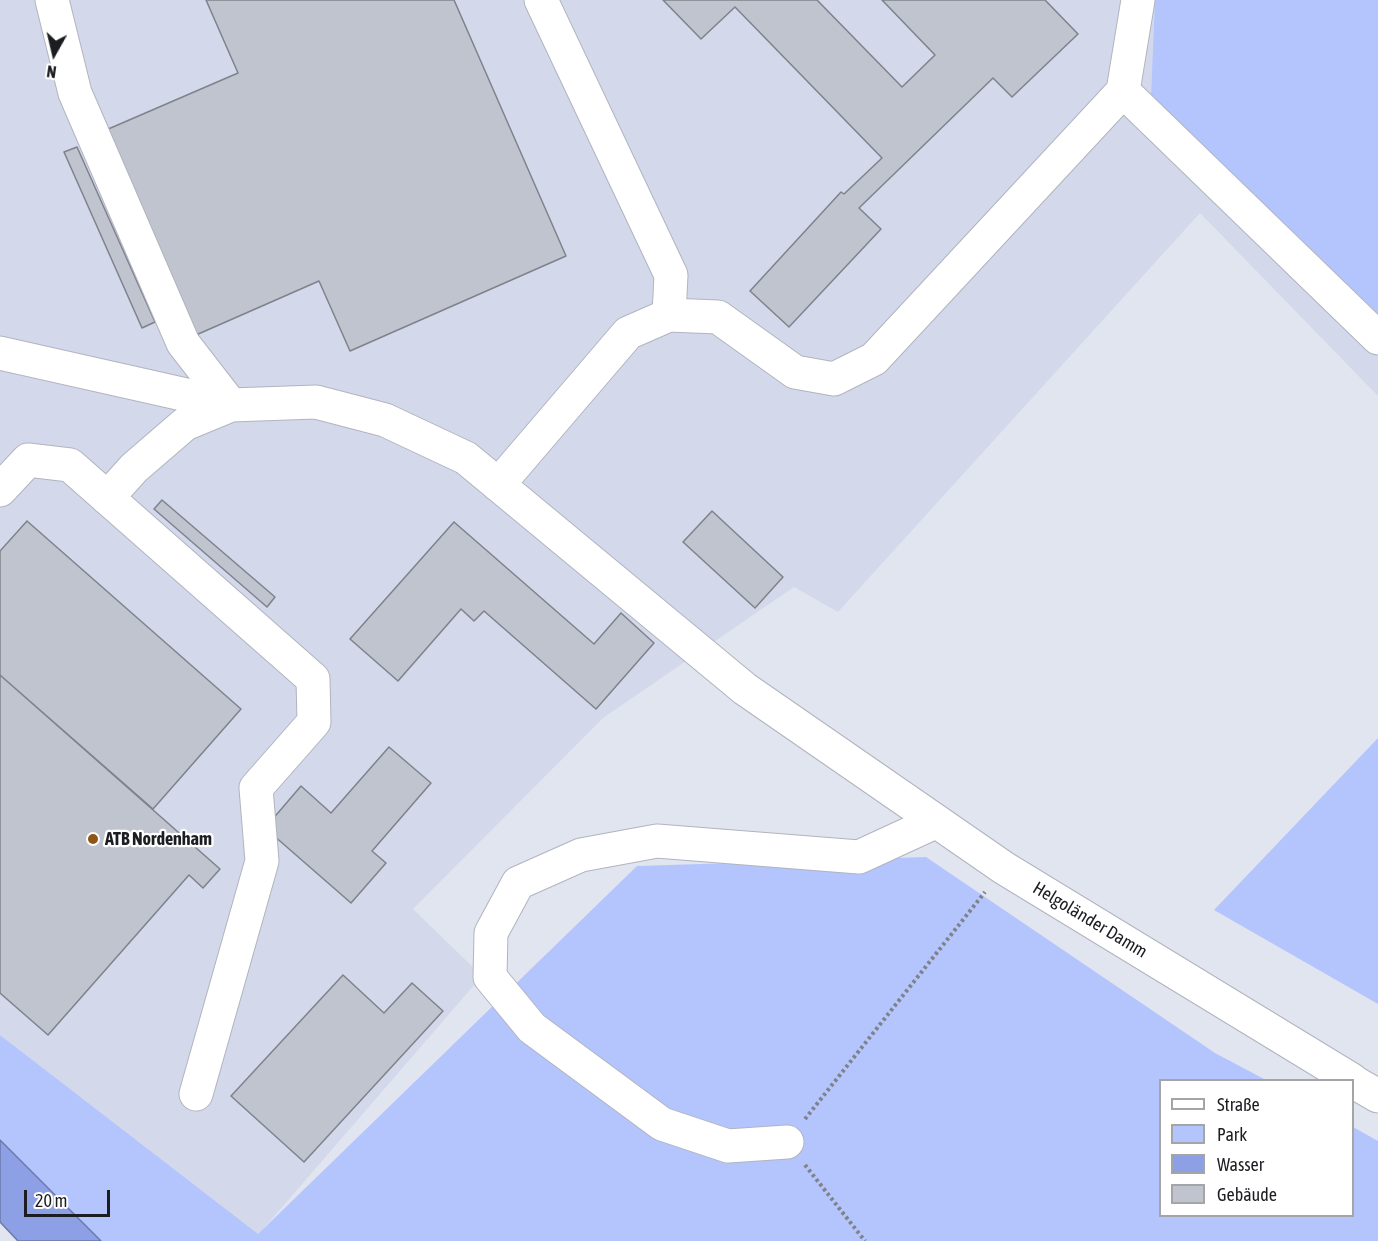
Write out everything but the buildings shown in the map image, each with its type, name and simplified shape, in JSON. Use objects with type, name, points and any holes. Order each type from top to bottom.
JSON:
[{"type":"street","points":[[52,0],[75,93],[183,343],[231,405]]},
{"type":"street","points":[[541,0],[671,275],[669,315]]},
{"type":"street","points":[[498,484],[628,333],[669,315],[718,317],[795,372],[834,379],[874,359],[1123,91],[1138,0]]},
{"type":"street","points":[[1123,91],[1378,339]]},
{"type":"street","points":[[0,353],[231,405]]},
{"type":"street","name":"Helgoländer Damm","points":[[231,405],[316,402],[386,420],[466,458],[745,689],[1004,868],[1349,1079]]},
{"type":"street","points":[[107,498],[134,468],[185,424],[231,405]]},
{"type":"street","points":[[0,490],[28,460],[70,465],[313,679],[314,722],[256,788],[262,861],[196,1094]]},
{"type":"street","points":[[787,1142],[728,1146],[662,1124],[532,1028],[490,977],[491,933],[518,883],[581,855],[657,841],[859,857],[935,822]]},
{"type":"street","name":"Helgoländer Damm","points":[[1354,1082],[1378,1096]]},
{"type":"path","points":[[865,1241],[787,1142],[1004,868]]},
{"type":"shaded area","points":[[0,0],[1378,0],[1378,396],[1200,213],[838,612],[794,587],[603,718],[413,909],[482,976],[258,1235],[0,1035]]},
{"type":"green space","points":[[1155,0],[1378,0],[1378,323],[1151,98]]},
{"type":"green space","points":[[1378,738],[1378,1004],[1214,910]]},
{"type":"green space","points":[[926,857],[1215,1053],[1264,1079],[1159,1079],[1159,1217],[1354,1217],[1354,1128],[1378,1141],[1378,1241],[101,1241],[0,1140],[0,1035],[258,1234],[637,866]]},
{"type":"water","points":[[0,1140],[101,1241],[18,1241],[0,1222]]},
{"type":"place","name":"ATB Nordenham","points":[[93,839]]}]
